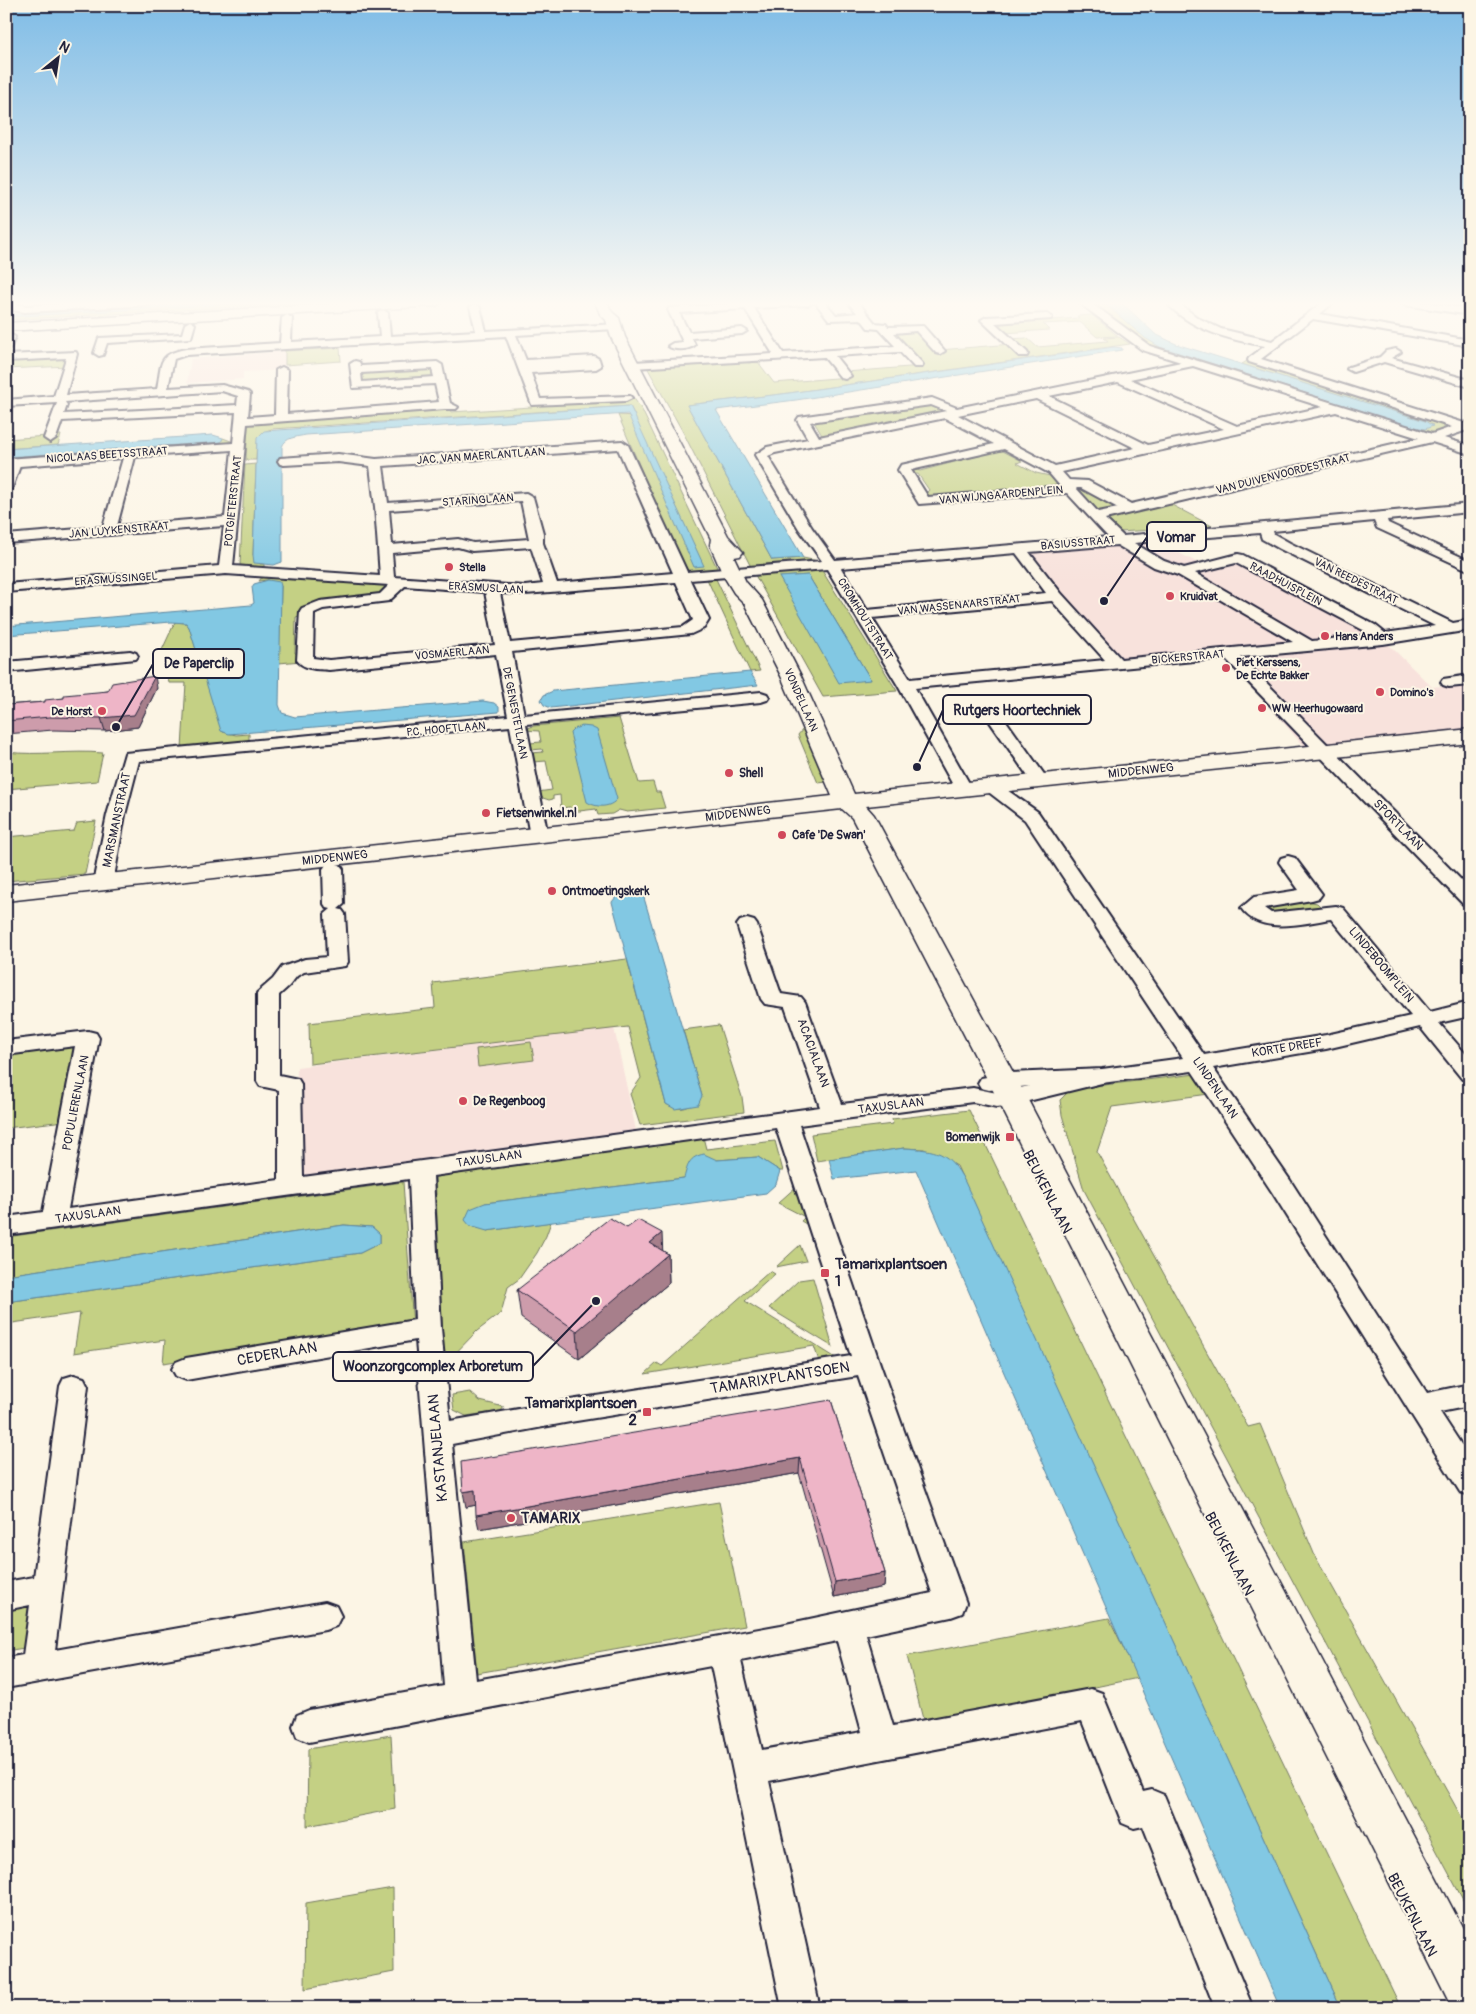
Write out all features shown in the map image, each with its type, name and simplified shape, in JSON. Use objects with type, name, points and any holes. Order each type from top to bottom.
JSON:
[{"type":"street","points":[[50,438],[62,396]]},
{"type":"street","points":[[6,403],[99,396]]},
{"type":"street","points":[[241,414],[244,396]]},
{"type":"street","points":[[281,396],[281,417]]},
{"type":"street","points":[[57,418],[241,414],[281,417],[448,406],[445,396]]},
{"type":"street","points":[[533,396],[536,403],[626,398]]},
{"type":"street","name":"VONDELLAAN","points":[[648,396],[720,539],[719,544],[739,572],[743,594],[752,600],[791,676],[847,801]]},
{"type":"street","points":[[1146,449],[1039,396],[950,413],[815,441],[803,420],[932,401],[950,408],[950,413],[1053,470],[1095,517],[1119,540],[1159,564],[1183,572],[1310,646]]},
{"type":"street","points":[[1159,396],[1234,429]]},
{"type":"street","points":[[1299,396],[1470,450]]},
{"type":"street","points":[[1370,396],[1467,426]]},
{"type":"street","points":[[1053,470],[1234,429],[1338,408]]},
{"type":"street","name":"POTGIETERSTRAAT","points":[[226,570],[241,414]]},
{"type":"street","name":"VAN DUIVENVOORDESTRAAT","points":[[1095,517],[1433,438],[1467,426]]},
{"type":"street","name":"CROMHOUTSTRAAT","points":[[815,441],[763,453],[761,455],[762,459],[806,529],[832,565],[905,684],[964,790]]},
{"type":"street","name":"JAC. VAN MAERLANTLAAN","points":[[284,461],[338,458],[376,463],[622,445],[682,577]]},
{"type":"street","name":"VAN WIJNGAARDENPLEIN","points":[[1005,445],[904,470],[924,502],[1068,486]]},
{"type":"street","name":"NICOLAAS BEETSSTRAAT","points":[[11,462],[239,446]]},
{"type":"street","points":[[109,531],[130,454]]},
{"type":"street","points":[[6,488],[11,462]]},
{"type":"street","points":[[376,463],[385,550],[395,581]]},
{"type":"street","points":[[1068,486],[1082,484],[1130,509]]},
{"type":"street","name":"STARINGLAAN","points":[[382,508],[526,497],[536,533],[536,543],[552,588]]},
{"type":"street","name":"BASIUSSTRAAT","points":[[739,572],[1266,528],[1470,508]]},
{"type":"street","points":[[1379,516],[1382,525],[1470,566]]},
{"type":"street","name":"JAN LUYKENSTRAAT","points":[[6,539],[231,521]]},
{"type":"street","name":"VAN REEDESTRAAT","points":[[1266,528],[1267,536],[1285,546],[1453,629]]},
{"type":"street","points":[[385,550],[458,543],[472,547],[536,543]]},
{"type":"street","points":[[1019,548],[1056,596],[1116,663]]},
{"type":"street","name":"RAADHUISPLEIN","points":[[1183,572],[1238,558],[1370,628],[1383,639]]},
{"type":"street","name":"ERASMUSLAAN","points":[[226,570],[517,591],[739,572]]},
{"type":"street","name":"ERASMUSSINGEL","points":[[6,588],[226,570]]},
{"type":"street","name":"VOSMAERLAAN","points":[[395,581],[384,598],[320,605],[307,611],[305,660],[313,664],[329,665],[686,631],[699,626],[701,620],[682,577]]},
{"type":"street","name":"DE GENESTETLAAN","points":[[492,590],[539,836]]},
{"type":"street","name":"VAN WASSENAARSTRAAT","points":[[862,615],[1056,596]]},
{"type":"street","name":"BICKERSTRAAT","points":[[905,684],[1383,639],[1470,625]]},
{"type":"street","name":"SPORTLAAN","points":[[1229,653],[1327,751],[1470,900]]},
{"type":"street","points":[[6,667],[130,656]]},
{"type":"street","points":[[1449,682],[1470,680]]},
{"type":"street","name":"P.C. HOOFTLAAN","points":[[131,757],[761,698]]},
{"type":"street","points":[[998,722],[1040,782]]},
{"type":"street","name":"MIDDENWEG","points":[[6,893],[847,801],[1470,736]]},
{"type":"street","name":"MARSMANSTRAAT","points":[[103,883],[116,815],[131,757]]},
{"type":"street","name":"LINDENLAAN","points":[[991,787],[1032,816],[1281,1186],[1470,1483]]},
{"type":"street","name":"BEUKENLAAN","points":[[847,801],[847,818],[877,870],[996,1092],[1470,1992]]},
{"type":"street","name":"LINDEBOOMPLEIN","points":[[1288,862],[1312,894],[1336,912],[1470,1074]]},
{"type":"street","points":[[291,1186],[290,1084],[268,1079],[268,993],[282,982],[289,969],[338,962],[333,869]]},
{"type":"street","points":[[1312,894],[1261,901],[1251,908],[1267,920],[1336,912]]},
{"type":"street","name":"ACACIALAAN","points":[[747,925],[772,999],[794,1002],[834,1113]]},
{"type":"street","name":"KORTE DREEF","points":[[996,1092],[1198,1063],[1326,1042],[1470,1009]]},
{"type":"street","name":"POPULIERENLAAN","points":[[6,1048],[88,1038],[54,1220]]},
{"type":"street","name":"BEUKENLAAN","points":[[996,1092],[1458,2008]]},
{"type":"street","name":"TAXUSLAAN","points":[[6,1226],[785,1119],[996,1092]]},
{"type":"street","name":"TAMARIXPLANTSOEN","points":[[437,1435],[570,1410],[867,1364],[785,1119]]},
{"type":"street","name":"KASTANJELAAN","points":[[421,1169],[428,1328],[461,1697]]},
{"type":"street","name":"CEDERLAAN","points":[[186,1369],[428,1328]]},
{"type":"street","points":[[309,1726],[723,1649],[951,1603],[867,1364]]},
{"type":"street","points":[[37,1667],[74,1386]]},
{"type":"street","points":[[1421,1405],[1470,1395]]},
{"type":"street","points":[[6,1596],[48,1588]]},
{"type":"street","points":[[6,1673],[325,1616]]},
{"type":"street","points":[[848,1625],[882,1744]]},
{"type":"street","points":[[723,1649],[801,2008]]},
{"type":"street","points":[[749,1769],[1091,1704],[1134,1811],[1152,1807],[1234,2008]]},
{"type":"shaded area","points":[[1148,537],[1204,566],[1238,558],[1383,639],[1432,687],[1470,683],[1470,728],[1304,747],[1236,667],[1220,654],[1116,663],[1019,548]]},
{"type":"shaded area","name":"De Regenboog","points":[[614,1028],[637,1135],[296,1179],[297,1067]]},
{"type":"green space","points":[[663,396],[765,396],[687,405],[772,560],[803,558],[818,561],[751,567]]},
{"type":"green space","points":[[1307,396],[1314,396],[1420,429],[1433,425],[1342,396],[1356,396],[1453,427],[1428,434]]},
{"type":"green space","points":[[633,397],[642,410],[718,570],[685,573],[618,415],[635,416],[630,406],[272,429],[259,436],[256,460],[246,460],[248,422],[449,407],[451,412],[532,407],[532,402]]},
{"type":"green space","points":[[932,404],[946,412],[823,437],[814,422]]},
{"type":"green space","points":[[61,435],[58,445],[6,449],[6,439]]},
{"type":"green space","points":[[223,438],[231,441],[231,443],[6,459],[6,457],[221,442]]},
{"type":"green space","points":[[1001,450],[1022,461],[1017,463],[1036,473],[1050,476],[1061,489],[1044,490],[1035,487],[926,497],[924,495],[929,490],[918,474],[910,475],[907,471],[912,468],[920,471]]},
{"type":"green space","points":[[256,464],[253,555],[260,564],[264,564],[264,567],[240,565],[245,465]]},
{"type":"green space","points":[[1077,487],[1081,487],[1121,508],[1099,511]]},
{"type":"green space","points":[[1170,504],[1212,526],[1120,532],[1107,518]]},
{"type":"green space","points":[[1225,534],[1161,551],[1150,541]]},
{"type":"green space","points":[[821,569],[897,691],[823,697],[755,575]],"holes":[[[808,575],[871,680],[780,577]]]},
{"type":"green space","points":[[263,576],[377,583],[388,587],[385,594],[358,599],[296,617],[295,653],[301,655],[301,661],[279,663],[281,586],[268,580],[259,581]]},
{"type":"green space","points":[[707,579],[716,579],[760,671],[750,672]]},
{"type":"green space","points":[[175,622],[186,623],[189,627],[223,732],[236,735],[249,734],[249,742],[182,748],[186,683],[169,683],[162,650]]},
{"type":"green space","points":[[619,718],[639,783],[653,782],[656,792],[660,792],[665,808],[627,812],[619,810],[612,814],[598,815],[596,809],[571,812],[570,807],[561,808],[560,795],[553,796],[553,799],[549,800],[537,796],[537,792],[552,790],[546,761],[533,762],[531,753],[543,752],[542,749],[531,750],[530,743],[541,742],[539,731],[524,730],[533,726]]},
{"type":"green space","points":[[803,729],[827,782],[818,783],[798,735]]},
{"type":"green space","points":[[6,752],[103,753],[97,781],[6,789]]},
{"type":"green space","points":[[96,821],[85,874],[6,881],[6,837],[74,831],[77,823]]},
{"type":"green space","points":[[1308,901],[1317,903],[1322,908],[1272,915],[1267,910],[1270,906]]},
{"type":"green space","points":[[627,959],[666,1104],[677,1108],[686,1108],[702,1096],[683,1030],[719,1025],[742,1097],[744,1112],[640,1125],[630,1094],[641,1078],[628,1027],[310,1064],[309,1023],[435,1008],[433,983]]},
{"type":"green space","points":[[531,1042],[534,1060],[478,1067],[476,1049]]},
{"type":"green space","points":[[75,1044],[64,1121],[6,1128],[6,1051]]},
{"type":"green space","points":[[1196,1074],[1209,1094],[1112,1107],[1097,1152],[1248,1427],[1260,1424],[1315,1556],[1470,1832],[1470,1913],[1084,1190],[1062,1115],[1060,1100],[1069,1091],[1087,1087]]},
{"type":"green space","points":[[969,1110],[1401,2008],[1341,2008],[957,1166],[924,1149],[904,1148],[817,1161],[811,1134],[893,1124],[892,1119]]},
{"type":"green space","points":[[703,1137],[706,1149],[775,1141],[783,1171],[758,1157],[717,1160],[684,1178],[485,1203],[487,1231],[551,1222],[537,1253],[519,1279],[508,1287],[501,1313],[477,1331],[444,1365],[435,1175]]},
{"type":"green space","points":[[403,1182],[413,1326],[163,1363],[165,1340],[74,1353],[80,1313],[6,1324],[6,1302],[360,1253],[380,1243],[380,1234],[372,1227],[344,1225],[6,1275],[6,1237]]},
{"type":"green space","points":[[798,1185],[811,1227],[801,1221],[805,1217],[778,1203]]},
{"type":"green space","points":[[800,1245],[806,1261],[776,1267]]},
{"type":"green space","points":[[770,1271],[775,1274],[745,1301],[836,1358],[819,1361],[814,1346],[645,1374],[657,1363],[662,1366]]},
{"type":"green space","points":[[813,1278],[833,1347],[769,1308],[799,1280]]},
{"type":"green space","points":[[470,1392],[480,1401],[504,1407],[501,1411],[466,1416],[454,1410],[452,1395]]},
{"type":"green space","points":[[719,1502],[745,1626],[477,1673],[464,1542]]},
{"type":"green space","points":[[42,1600],[36,1646],[6,1651],[6,1606]]},
{"type":"green space","points":[[1109,1618],[1138,1678],[924,1723],[907,1656]]},
{"type":"green space","points":[[391,1735],[395,1809],[307,1826],[308,1749]]},
{"type":"green space","points":[[393,1888],[394,1972],[305,1989],[306,1903]]},
{"type":"water","points":[[765,396],[822,396],[716,410],[803,558],[772,560],[687,405]]},
{"type":"water","points":[[1314,396],[1344,396],[1425,421],[1433,426],[1425,429],[1406,425]]},
{"type":"water","points":[[630,406],[704,566],[694,567],[628,414],[306,435],[292,438],[286,441],[282,447],[282,562],[274,565],[254,563],[257,438],[264,431]]},
{"type":"water","points":[[213,435],[223,438],[221,442],[6,457],[6,449]]},
{"type":"water","points":[[808,575],[871,680],[839,683],[779,577]]},
{"type":"water","points":[[268,580],[280,582],[281,586],[279,705],[282,713],[295,717],[483,701],[494,703],[499,707],[499,712],[229,734],[221,731],[189,627],[186,623],[171,622],[6,635],[6,626],[251,605],[254,603],[252,587],[254,584]]},
{"type":"water","points":[[750,672],[758,685],[551,708],[544,705],[541,700],[544,695],[553,691]]},
{"type":"water","points":[[582,726],[597,730],[617,799],[611,804],[599,806],[587,802],[570,733]]},
{"type":"water","points":[[626,893],[639,893],[644,898],[702,1096],[698,1105],[675,1109],[666,1104],[612,902],[616,897]]},
{"type":"water","points":[[904,1148],[934,1151],[941,1154],[953,1164],[965,1182],[1341,2008],[1280,2008],[916,1170],[834,1179],[829,1159]]},
{"type":"water","points":[[704,1154],[717,1160],[758,1157],[780,1171],[776,1184],[766,1193],[487,1231],[470,1226],[465,1220],[470,1209],[485,1203],[684,1178],[692,1159]]},
{"type":"water","points":[[344,1225],[372,1227],[380,1234],[380,1243],[360,1253],[6,1302],[6,1275]]},
{"type":"building","points":[[155,676],[134,715],[101,718],[50,717],[6,721],[6,705],[45,702],[45,700],[64,698],[64,695],[108,691],[112,683]]},
{"type":"building","points":[[610,1218],[627,1228],[638,1220],[662,1233],[650,1243],[668,1254],[577,1331],[517,1290]]},
{"type":"building","name":"TAMARIX","points":[[831,1400],[885,1573],[835,1582],[800,1458],[476,1515],[475,1490],[463,1492],[461,1462]]},
{"type":"place","name":"Stella","points":[[449,567]]},
{"type":"place","name":"Kruidvat","points":[[1170,596]]},
{"type":"place","name":"Vomar","points":[[1104,601]]},
{"type":"place","name":"Hans Anders","points":[[1325,636]]},
{"type":"place","name":"Piet Kerssens, De Echte Bakker","points":[[1226,668]]},
{"type":"place","name":"Domino's","points":[[1380,692]]},
{"type":"place","name":"WW Heerhugowaard","points":[[1262,708]]},
{"type":"place","name":"De Horst","points":[[102,711]]},
{"type":"place","name":"De Paperclip","points":[[116,727]]},
{"type":"place","name":"Rutgers Hoortechniek","points":[[917,767]]},
{"type":"place","name":"Shell","points":[[729,773]]},
{"type":"place","name":"Fietsenwinkel.nl","points":[[486,813]]},
{"type":"place","name":"Cafe 'De Swan'","points":[[782,835]]},
{"type":"place","name":"Ontmoetingskerk","points":[[552,891]]},
{"type":"place","name":"De Regenboog","points":[[463,1101]]},
{"type":"place","name":"Bomenwijk","points":[[1010,1137]]},
{"type":"place","name":"Tamarixplantsoen 1","points":[[825,1273]]},
{"type":"place","name":"Woonzorgcomplex Arboretum","points":[[596,1301]]},
{"type":"place","name":"Tamarixplantsoen 2","points":[[647,1412]]},
{"type":"place","name":"TAMARIX","points":[[511,1518]]}]
